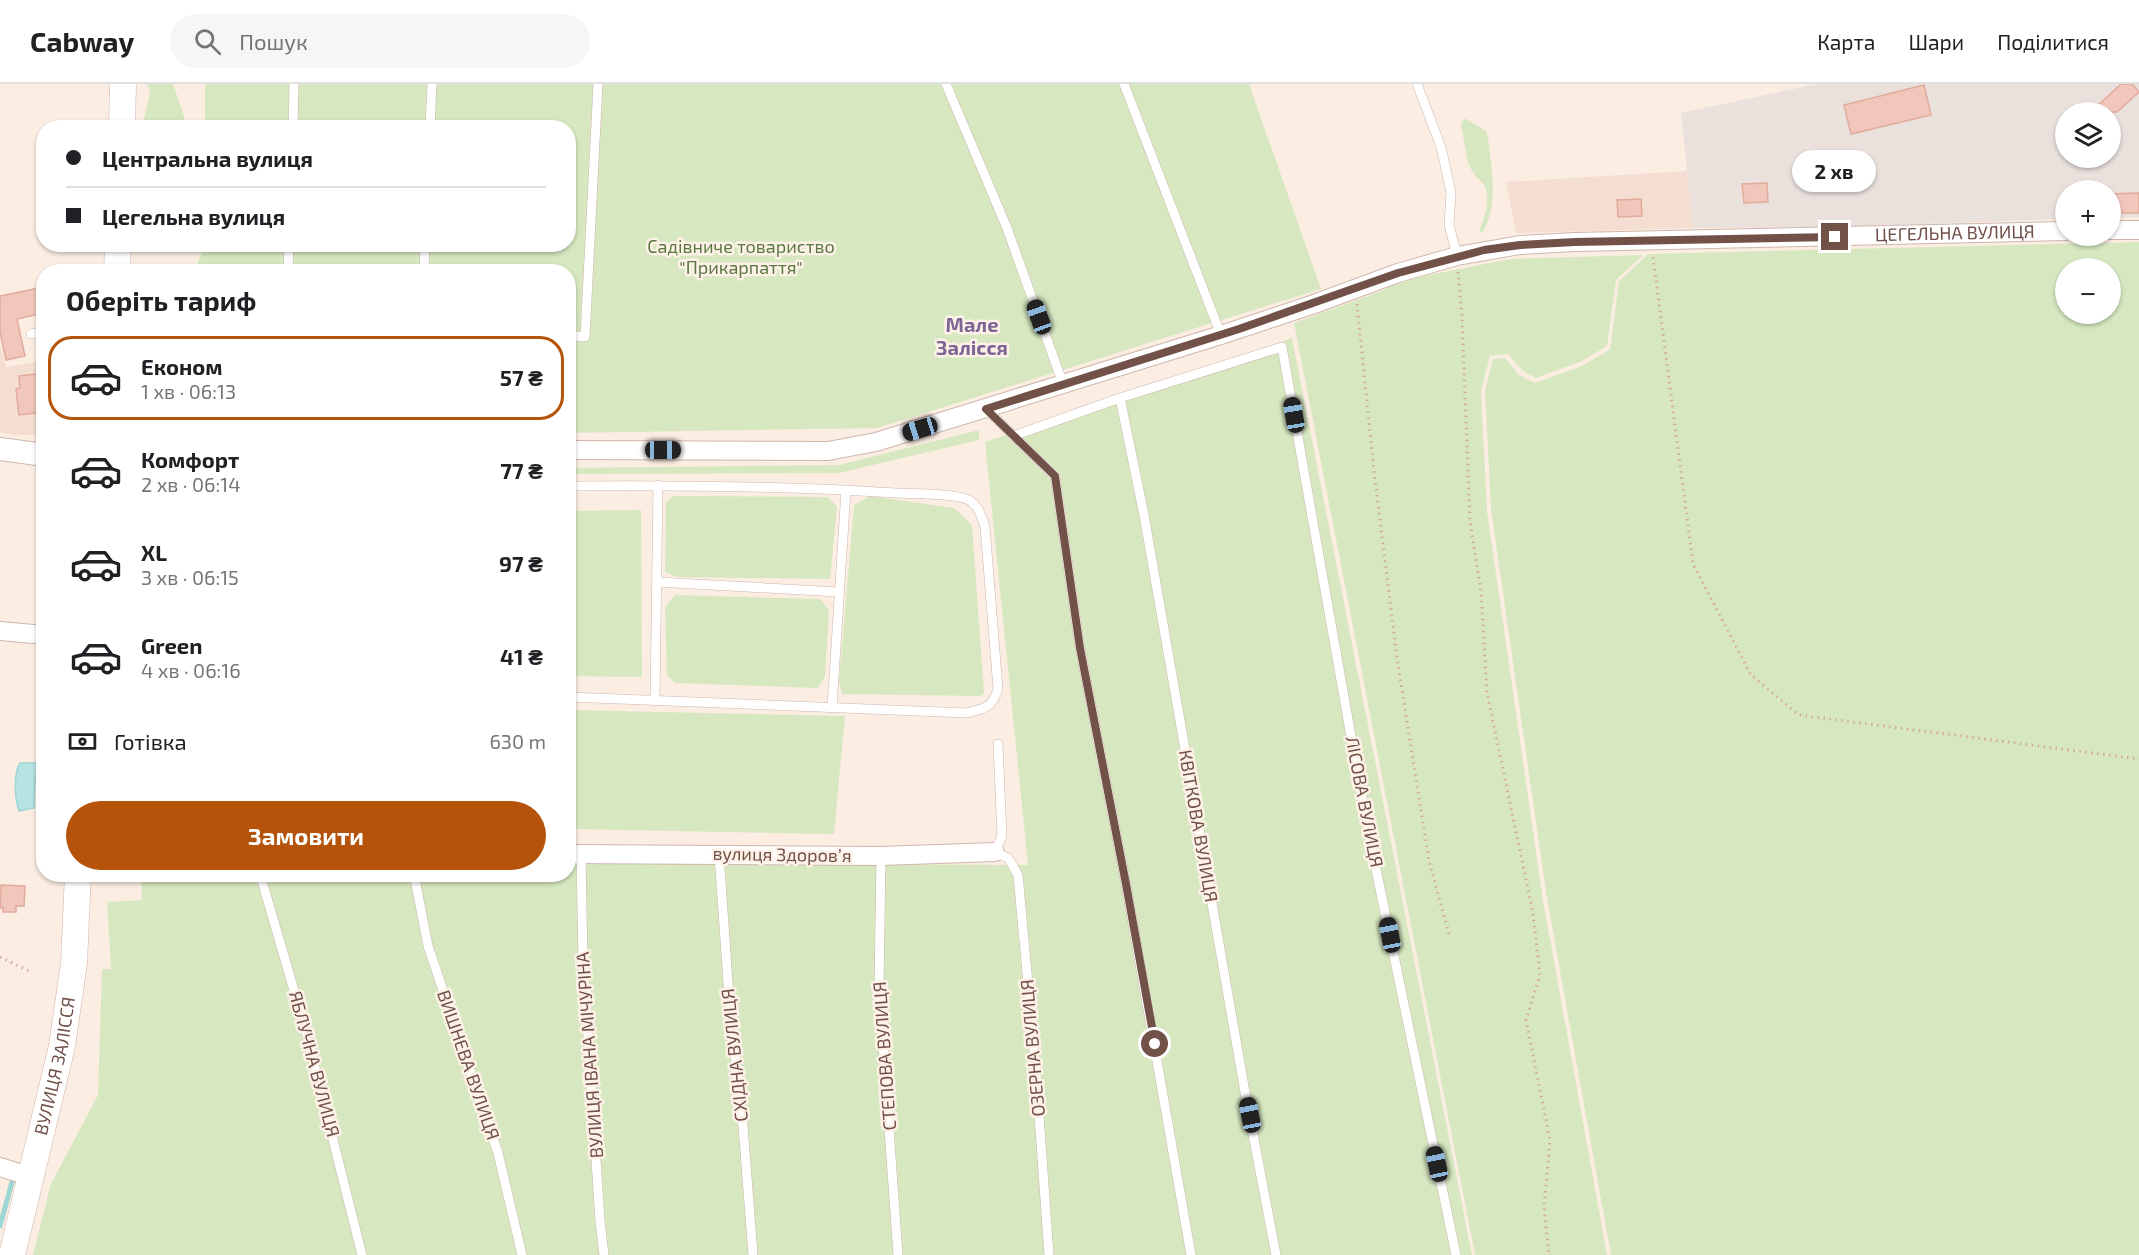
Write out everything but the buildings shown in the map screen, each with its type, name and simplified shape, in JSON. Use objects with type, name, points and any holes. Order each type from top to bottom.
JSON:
[{"type":"main road","points":[[122,120],[123,84]]},
{"type":"main road","name":"ВУЛИЦЯ ЗАЛІССЯ","points":[[12,1255],[62,1046],[74,963],[78,882]]},
{"type":"street","points":[[2121,230],[2139,230]]},
{"type":"street","name":"ЦЕГЕЛЬНА ВУЛИЦЯ","points":[[576,450],[828,451],[876,442],[1221,335],[1398,273],[1457,256],[1520,245],[2055,231]]},
{"type":"street","points":[[0,449],[36,454]]},
{"type":"street","points":[[0,631],[36,634]]},
{"type":"street","name":"вулиця Здоровʼя","points":[[576,854],[881,856],[995,852]]},
{"type":"street","points":[[0,1167],[32,1177]]},
{"type":"lane","points":[[292,120],[294,84]]},
{"type":"lane","points":[[430,120],[432,84]]},
{"type":"lane","points":[[576,336],[585,337],[598,84]]},
{"type":"lane","points":[[946,84],[1006,228],[1063,384]]},
{"type":"lane","points":[[1124,84],[1221,335]]},
{"type":"lane","points":[[1416,84],[1441,147],[1451,192],[1449,225],[1457,256]]},
{"type":"lane","points":[[31,334],[36,333]]},
{"type":"lane","name":"ЛІСОВА ВУЛИЦЯ","points":[[1120,398],[1282,347],[1366,821],[1456,1255]]},
{"type":"lane","points":[[1013,435],[1120,398]]},
{"type":"lane","name":"КВІТКОВА ВУЛИЦЯ","points":[[1120,398],[1144,515],[1276,1255]]},
{"type":"lane","points":[[986,409],[1055,476],[1080,648],[1128,895],[1191,1255]]},
{"type":"lane","points":[[576,486],[658,485],[846,490],[948,496],[968,500],[978,508],[985,526],[998,689],[994,701],[986,708],[967,713],[576,697]]},
{"type":"lane","points":[[655,701],[658,485]]},
{"type":"lane","points":[[832,708],[846,490]]},
{"type":"lane","points":[[657,582],[839,592]]},
{"type":"lane","points":[[995,852],[1002,836],[998,744]]},
{"type":"lane","name":"ОЗЕРНА ВУЛИЦЯ","points":[[995,852],[1008,858],[1018,875],[1035,1060],[1049,1255]]},
{"type":"lane","name":"СХІДНА ВУЛИЦЯ","points":[[719,854],[730,1011],[742,1113],[753,1255]]},
{"type":"lane","name":"СТЕПОВА ВУЛИЦЯ","points":[[881,856],[879,988],[898,1255]]},
{"type":"lane","name":"ВУЛИЦЯ ІВАНА МІЧУРІНА","points":[[576,867],[604,1255]]},
{"type":"lane","name":"ЯБЛУЧНА ВУЛИЦЯ","points":[[262,882],[305,1028],[362,1255]]},
{"type":"lane","name":"ВИШНЕВА ВУЛИЦЯ","points":[[416,882],[428,946],[498,1153],[522,1255]]},
{"type":"path","points":[[1651,241],[1693,564],[1751,675],[1799,715],[2139,759]]},
{"type":"path","points":[[1457,256],[1462,317],[1470,521],[1481,592],[1488,693],[1533,913],[1540,975],[1526,1020],[1550,1140],[1544,1207],[1549,1255]]},
{"type":"path","points":[[1355,289],[1397,658],[1429,861],[1449,934]]},
{"type":"path","points":[[0,957],[29,971]]},
{"type":"shaded area","points":[[1817,84],[2139,84],[2139,217],[2121,218],[2121,180],[2055,180],[2055,219],[1834,227],[1693,228],[1681,113]]},
{"type":"shaded area","points":[[1687,171],[1693,228],[1516,233],[1506,182]]},
{"type":"shaded area","points":[[0,344],[6,367],[36,362],[36,435],[0,432]]},
{"type":"green space","points":[[148,84],[173,84],[184,120],[144,120],[150,93]]},
{"type":"green space","name":"Садівниче товариство \"Прикарпаття\"","points":[[205,84],[1249,84],[1321,289],[877,428],[576,433],[576,264],[197,264],[202,252],[576,252],[576,120],[205,120]]},
{"type":"green space","points":[[1464,118],[1486,131],[1488,137],[1493,199],[1488,222],[1482,233],[1479,231],[1487,196],[1484,185],[1473,173],[1468,162],[1461,125]]},
{"type":"green space","points":[[2121,242],[2139,242],[2139,1255],[1611,1255],[1547,899],[1491,509],[1485,391],[1493,359],[1505,358],[1519,375],[1535,383],[1582,366],[1610,349],[1619,281],[1648,254],[2055,244],[2055,246],[2121,246]]},
{"type":"green space","points":[[1643,255],[1616,280],[1607,346],[1582,361],[1536,378],[1522,370],[1508,354],[1490,356],[1481,391],[1487,511],[1543,900],[1607,1255],[1475,1255],[1294,323],[1384,290],[1391,285],[1419,277],[1510,259]]},
{"type":"green space","points":[[1292,338],[1472,1255],[33,1255],[51,1184],[98,1095],[102,969],[111,969],[107,902],[142,900],[141,882],[576,882],[576,863],[1028,865],[985,442]]},
{"type":"green space","points":[[979,430],[979,440],[839,473],[576,474],[576,468],[839,465]]},
{"type":"green space","points":[[674,496],[828,497],[837,507],[830,579],[677,577],[665,572],[666,502]]},
{"type":"green space","points":[[870,496],[954,508],[972,525],[984,693],[981,696],[842,694],[839,681],[854,505]]},
{"type":"green space","points":[[641,510],[642,677],[576,676],[576,511]]},
{"type":"green space","points":[[675,595],[820,599],[829,610],[825,676],[818,688],[675,683],[667,676],[665,607]]},
{"type":"green space","points":[[576,710],[845,716],[834,834],[576,829]]},
{"type":"water","points":[[20,763],[36,763],[34,808],[19,811],[15,787]]},
{"type":"waterway","points":[[0,1226],[12,1182]]},
{"type":"district","name":"Мале Залісся","points":[[972,336]]},
{"type":"route","points":[[1155,1044],[1080,648],[1055,476],[986,409],[1239,329],[1398,273],[1484,250],[1520,245],[1575,242],[1835,237]]}]
